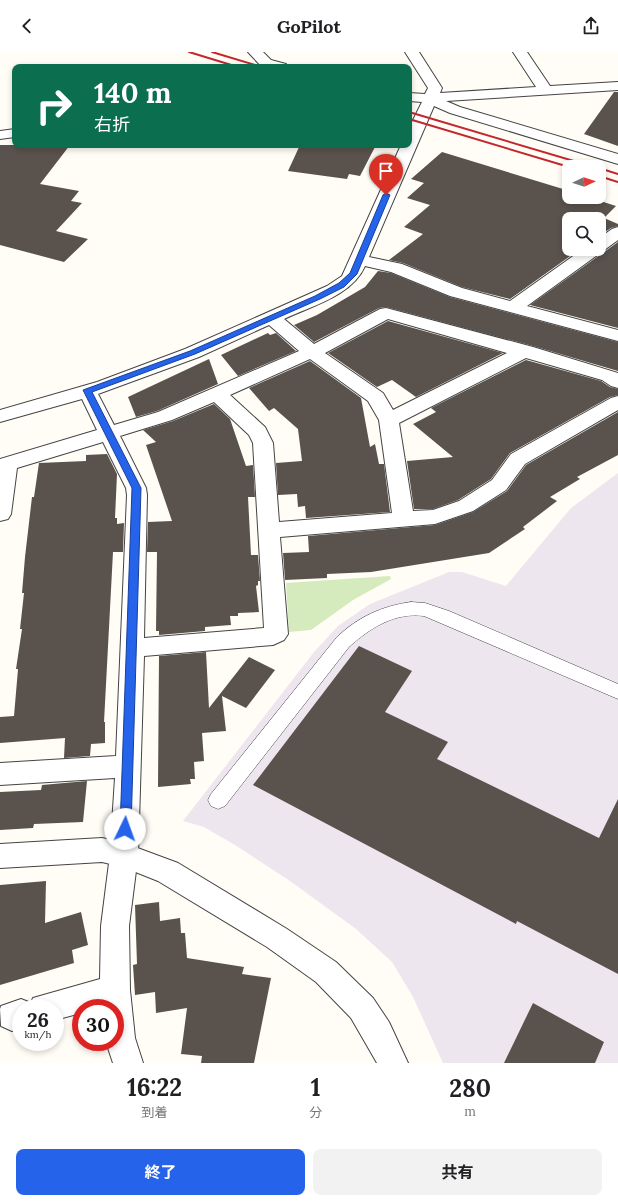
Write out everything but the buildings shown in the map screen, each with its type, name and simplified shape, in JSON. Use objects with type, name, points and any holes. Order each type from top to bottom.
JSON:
[{"type":"street","points":[[255,52],[266,63],[270,64]]},
{"type":"street","points":[[412,52],[435,88],[412,137]]},
{"type":"street","points":[[520,52],[546,91]]},
{"type":"street","points":[[412,97],[429,98],[618,86]]},
{"type":"street","points":[[429,98],[455,110],[618,159]]},
{"type":"street","points":[[0,135],[12,133]]},
{"type":"street","points":[[0,416],[87,390],[192,353],[342,285],[353,274],[407,148]]},
{"type":"street","points":[[606,241],[618,232]]},
{"type":"street","points":[[514,308],[585,256]]},
{"type":"street","points":[[358,260],[396,268],[456,292],[618,336]]},
{"type":"street","points":[[0,514],[4,465],[108,432],[165,416],[312,352],[386,313],[526,351],[609,376],[618,382]]},
{"type":"street","points":[[272,318],[312,352],[376,397],[389,420],[404,520]]},
{"type":"street","points":[[389,420],[526,351]]},
{"type":"street","points":[[87,390],[136,488],[124,855],[115,926],[115,990],[120,1038],[128,1063]]},
{"type":"street","points":[[131,648],[273,636],[276,634],[263,443],[258,432],[217,394]]},
{"type":"street","points":[[270,530],[404,520],[435,516],[466,506],[499,485],[518,459],[618,402]]},
{"type":"street","points":[[0,774],[128,766]]},
{"type":"street","points":[[0,856],[102,850],[124,855],[168,872],[314,963],[344,988],[362,1008],[378,1033],[393,1063]]},
{"type":"street","points":[[64,1003],[115,990]]},
{"type":"lane","points":[[218,800],[343,642],[357,628],[389,612],[423,609],[485,633],[618,692]]},
{"type":"shaded area","points":[[618,473],[618,1063],[443,1063],[413,997],[392,962],[356,929],[290,881],[235,845],[204,827],[183,821],[314,652],[338,626],[370,604],[449,572],[462,572],[506,586],[571,508]]},
{"type":"green space","points":[[390,576],[391,579],[353,600],[311,630],[289,632],[286,583]]},
{"type":"railway","points":[[189,52],[228,64]]},
{"type":"railway","points":[[212,52],[252,64]]},
{"type":"railway","points":[[412,113],[570,160]]},
{"type":"railway","points":[[412,120],[562,165]]},
{"type":"railway","points":[[606,170],[618,174]]},
{"type":"railway","points":[[606,178],[618,182]]},
{"type":"route","points":[[125,829],[137,495],[136,488],[87,390],[104,386],[192,353],[342,285],[353,274],[386,195]]}]
